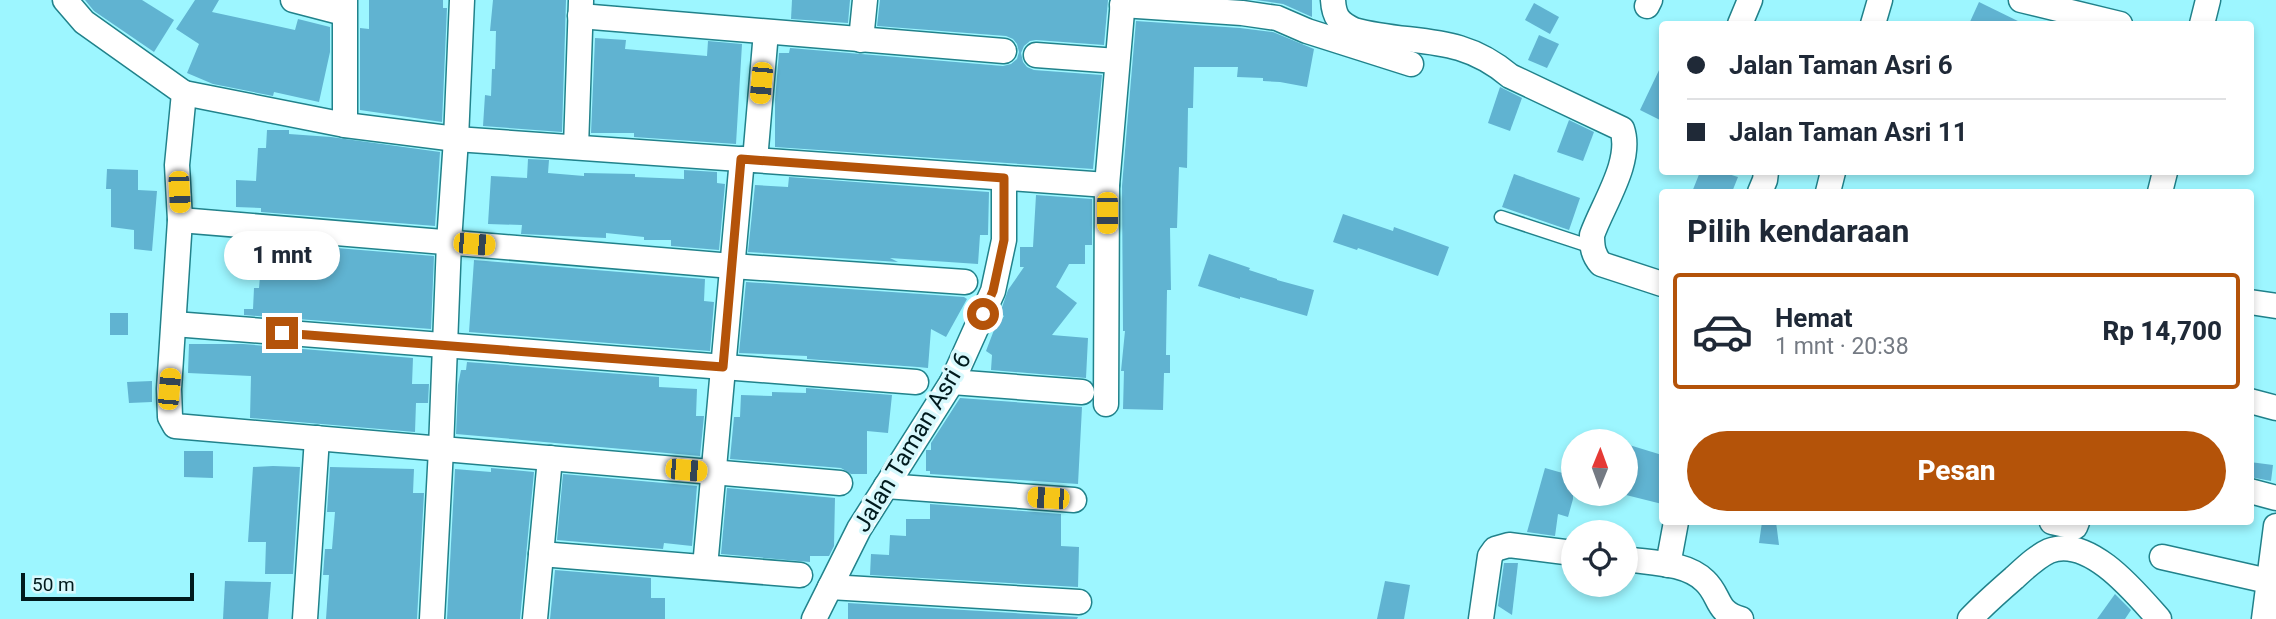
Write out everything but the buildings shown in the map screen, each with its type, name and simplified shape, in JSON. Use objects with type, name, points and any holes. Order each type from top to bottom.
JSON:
[{"type":"street","points":[[65,0],[84,22],[184,93],[345,125],[456,139],[1107,185]]},
{"type":"street","points":[[293,0],[344,6],[345,125]]},
{"type":"street","points":[[432,619],[462,0]]},
{"type":"street","points":[[861,40],[865,0]]},
{"type":"street","points":[[1333,0],[1336,16],[1346,26],[1365,33],[1461,47],[1510,76],[1622,129],[1626,140],[1622,162],[1592,235],[1592,247],[1601,264],[1659,283]]},
{"type":"street","points":[[1741,21],[1750,0]]},
{"type":"street","points":[[1874,21],[1880,0]]},
{"type":"street","points":[[2021,0],[2108,21]]},
{"type":"street","points":[[2203,21],[2208,0]]},
{"type":"street","points":[[1106,404],[1107,185],[1122,2],[1277,18],[1307,31],[1411,64]]},
{"type":"street","points":[[576,147],[580,8],[766,32],[1004,51]]},
{"type":"street","points":[[705,567],[732,266],[766,32]]},
{"type":"street","points":[[1036,55],[1117,61]]},
{"type":"street","points":[[184,93],[177,165],[180,220],[169,389],[170,417],[175,426],[840,483]]},
{"type":"street","name":"Jalan Taman Asri 6","points":[[814,619],[859,529],[952,382],[993,291],[1004,240],[1004,178]]},
{"type":"street","points":[[180,220],[732,266],[965,282]]},
{"type":"street","points":[[2254,303],[2276,306]]},
{"type":"street","points":[[174,324],[916,382]]},
{"type":"street","points":[[952,382],[1082,393]]},
{"type":"street","points":[[2254,402],[2276,408]]},
{"type":"street","points":[[305,619],[317,438]]},
{"type":"street","points":[[535,619],[550,458]]},
{"type":"street","points":[[886,486],[1074,500]]},
{"type":"street","points":[[2254,492],[2276,498]]},
{"type":"street","points":[[1668,565],[1675,525]]},
{"type":"street","points":[[2264,619],[2276,526]]},
{"type":"street","points":[[1481,619],[1490,556],[1495,549],[1509,545],[1561,552]]},
{"type":"street","points":[[1970,619],[2032,562],[2046,552],[2069,548],[2081,551],[2098,561],[2131,587],[2159,619]]},
{"type":"street","points":[[541,554],[800,575]]},
{"type":"street","points":[[2162,557],[2268,581]]},
{"type":"street","points":[[1638,561],[1668,565],[1697,574],[1707,582],[1725,612],[1741,619]]},
{"type":"street","points":[[830,587],[1079,602]]},
{"type":"lane","points":[[1500,217],[1592,247]]},
{"type":"route","points":[[282,333],[723,367],[741,159],[1004,178],[1004,240],[993,291],[983,314]]}]
